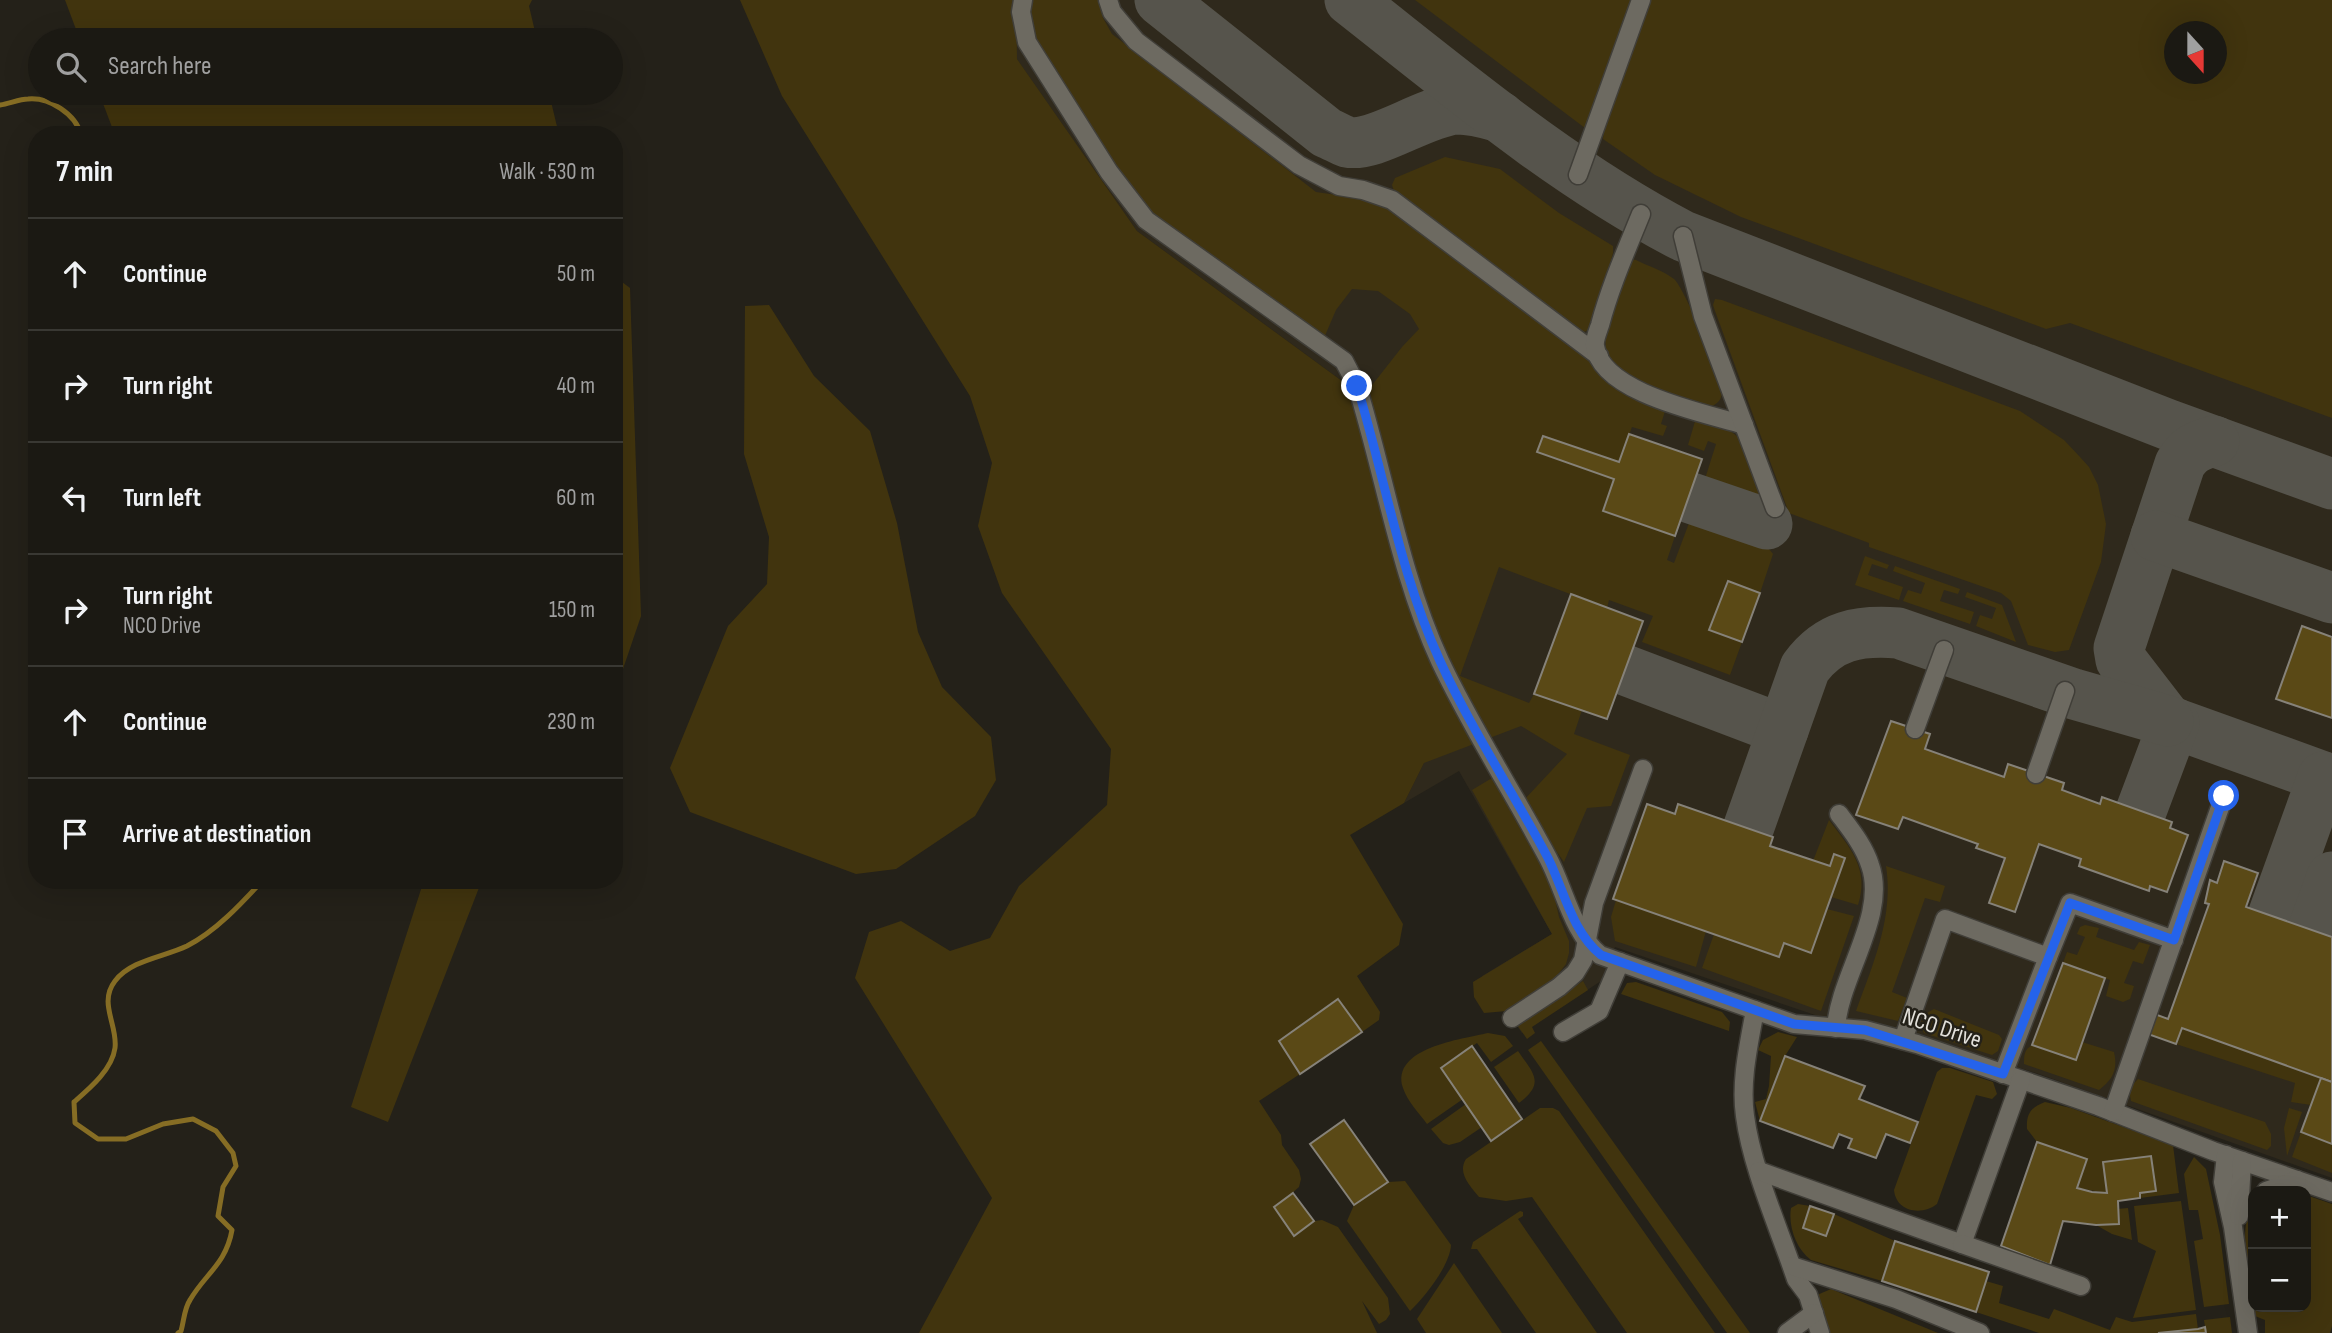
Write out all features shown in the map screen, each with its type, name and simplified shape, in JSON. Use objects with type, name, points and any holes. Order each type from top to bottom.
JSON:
[{"type":"lane","points":[[1023,0],[1021,12],[1027,42],[1109,172],[1146,220],[1344,361],[1357,386],[1404,558],[1440,660],[1549,860],[1588,945]]},
{"type":"lane","points":[[1108,0],[1112,12],[1136,41],[1298,165],[1339,186],[1363,190],[1392,200],[1599,356]]},
{"type":"lane","points":[[1578,175],[1641,0]]},
{"type":"lane","points":[[1641,214],[1594,344],[1602,365],[1619,381],[1638,392],[1744,425]]},
{"type":"lane","points":[[1683,236],[1703,316],[1774,508]]},
{"type":"lane","points":[[1915,729],[1944,650]]},
{"type":"lane","points":[[2036,774],[2065,691]]},
{"type":"lane","points":[[1512,1018],[1559,987],[1583,960],[1594,903],[1643,769]]},
{"type":"lane","points":[[2113,1112],[2224,796]]},
{"type":"lane","points":[[1836,1028],[1842,997],[1871,911],[1874,888],[1871,867],[1861,844],[1839,814]]},
{"type":"lane","points":[[2003,1074],[2070,903],[2174,940]]},
{"type":"lane","points":[[1903,1040],[1945,919],[2048,957]]},
{"type":"lane","name":"NCO Drive","points":[[1588,945],[1601,955],[1794,1024],[1865,1030],[1903,1040],[2113,1112],[2332,1192]]},
{"type":"lane","points":[[1563,1032],[1599,1011],[1616,960]]},
{"type":"lane","points":[[1755,1010],[1746,1062],[1744,1114],[1759,1171],[1791,1266],[1796,1279],[1808,1295],[1820,1333]]},
{"type":"lane","points":[[1962,1244],[2021,1080]]},
{"type":"lane","points":[[2234,1158],[2222,1182],[2236,1222],[2248,1333]]},
{"type":"lane","points":[[1759,1171],[2081,1286]]},
{"type":"lane","points":[[2280,1186],[2297,1180]]},
{"type":"lane","points":[[2236,1222],[2248,1206]]},
{"type":"lane","points":[[1791,1266],[1896,1299],[1980,1333]]},
{"type":"lane","points":[[1787,1333],[1814,1312]]},
{"type":"shaded area","points":[[65,0],[532,0],[529,6],[534,28],[76,28]]},
{"type":"shaded area","points":[[740,0],[1016,0],[1017,59],[1137,231],[1342,381],[1369,389],[1419,329],[1410,314],[1378,291],[1352,289],[1336,310],[1324,338],[1153,214],[1129,187],[1033,38],[1026,0],[1098,0],[1103,18],[1112,34],[1316,192],[1384,203],[1582,352],[1610,382],[1638,398],[1666,408],[1661,424],[1667,426],[1663,436],[1632,427],[1619,462],[1543,437],[1538,453],[1614,479],[1603,511],[1675,536],[1667,560],[1674,563],[1692,515],[1761,539],[1773,554],[1760,593],[1727,581],[1709,630],[1742,642],[1730,675],[1642,642],[1653,616],[1609,600],[1607,608],[1499,567],[1460,676],[1529,703],[1534,694],[1582,710],[1574,734],[1630,755],[1611,806],[1587,808],[1564,862],[1523,801],[1567,754],[1521,726],[1424,763],[1404,803],[1350,835],[1403,924],[1399,945],[1357,976],[1380,1012],[1379,1020],[1362,1032],[1337,999],[1279,1041],[1300,1074],[1259,1101],[1281,1135],[1282,1145],[1299,1170],[1301,1179],[1299,1187],[1275,1208],[1294,1236],[1315,1221],[1322,1220],[1338,1227],[1388,1298],[1390,1314],[1379,1324],[1362,1301],[1377,1333],[919,1333],[992,1198],[855,978],[869,932],[901,921],[950,951],[990,938],[1019,886],[1107,805],[1111,749],[1002,593],[978,526],[992,463],[970,396],[782,96]]},
{"type":"shaded area","points":[[986,0],[2332,0],[2332,1178],[2036,1073],[1866,1020],[1818,1016],[1615,947],[1604,979],[1522,1033],[1482,976],[1552,934],[1459,771],[1404,803],[1424,763],[1342,381],[1137,231],[1002,38]]},
{"type":"shaded area","points":[[1415,0],[1635,0],[1589,126],[1585,128]]},
{"type":"shaded area","points":[[1645,0],[2332,0],[2332,418],[2070,323],[2046,329],[1741,217],[1655,175],[1603,139],[1604,127]]},
{"type":"shaded area","points":[[104,105],[552,105],[557,126],[112,126]]},
{"type":"shaded area","points":[[1445,157],[1500,169],[1559,213],[1613,246],[1592,328],[1582,333],[1394,191],[1392,185],[1395,178]]},
{"type":"shaded area","points":[[1631,259],[1674,279],[1686,298],[1721,385],[1721,396],[1713,406],[1708,408],[1643,384],[1619,372],[1610,362],[1605,333]]},
{"type":"shaded area","points":[[623,283],[630,288],[641,616],[623,669]]},
{"type":"shaded area","points":[[1715,299],[2020,411],[2064,440],[2089,467],[2098,485],[2106,524],[2101,562],[2069,650],[2055,652],[2028,645],[2011,601],[2001,593],[1869,547],[1869,543],[1789,513],[1715,311]]},
{"type":"shaded area","points":[[769,305],[814,376],[870,431],[897,523],[918,632],[942,687],[991,737],[996,780],[975,816],[896,869],[856,874],[690,812],[670,768],[728,626],[767,584],[769,537],[744,454],[745,306]]},
{"type":"shaded area","points":[[1696,418],[1729,430],[1738,437],[1760,495],[1760,503],[1704,482],[1716,444],[1708,441],[1704,451],[1688,445]]},
{"type":"shaded area","points":[[1865,556],[1889,565],[1887,569],[1872,564],[1868,575],[1903,587],[1899,600],[1855,585]]},
{"type":"shaded area","points":[[1895,566],[1960,589],[1958,594],[1944,590],[1940,601],[1974,612],[1970,624],[1903,601],[1908,590],[1921,594],[1925,583],[1893,571]]},
{"type":"shaded area","points":[[1967,592],[2002,605],[2016,642],[1976,626],[1980,615],[1992,619],[1996,608],[1965,597]]},
{"type":"shaded area","points":[[1492,778],[1552,886],[1559,917],[1569,941],[1569,953],[1566,964],[1551,983],[1507,1011],[1484,1013],[1474,997],[1473,982],[1552,934],[1472,790]]},
{"type":"shaded area","points":[[1829,820],[1851,850],[1860,870],[1861,892],[1858,905],[1831,897],[1845,858],[1834,855],[1830,866],[1813,861]]},
{"type":"shaded area","points":[[1886,866],[1945,886],[1940,902],[1925,898],[1892,992],[1907,998],[1898,1021],[1856,1011],[1885,922],[1888,885]]},
{"type":"shaded area","points":[[421,889],[479,889],[388,1122],[351,1107]]},
{"type":"shaded area","points":[[1616,900],[1706,931],[1696,967],[1615,941],[1611,917]]},
{"type":"shaded area","points":[[1827,909],[1854,916],[1821,1011],[1702,968],[1714,934],[1779,957],[1784,943],[1811,952]]},
{"type":"shaded area","points":[[2085,925],[2099,928],[2096,937],[2134,950],[2139,942],[2150,945],[2143,964],[2133,961],[2124,983],[2134,986],[2130,999],[2123,1002],[2106,996],[2110,980],[2063,963],[2067,952],[2077,955],[2085,937],[2077,934],[2080,927]]},
{"type":"shaded area","points":[[1583,981],[1588,990],[1532,1027],[1535,1033],[1527,1039],[1517,1025]]},
{"type":"shaded area","points":[[1636,982],[1722,1012],[1730,1022],[1729,1031],[1621,994],[1627,983]]},
{"type":"shaded area","points":[[1934,1009],[1999,1035],[2002,1039],[1998,1051],[1992,1055],[1924,1033],[1921,1025],[1923,1018]]},
{"type":"shaded area","points":[[2182,1028],[2321,1078],[2311,1105],[2291,1102],[2295,1083],[2176,1044]]},
{"type":"shaded area","points":[[1778,1032],[1797,1037],[1785,1056],[1760,1121],[1755,1102],[1766,1099],[1771,1056],[1758,1050],[1763,1040]]},
{"type":"shaded area","points":[[1488,1033],[1505,1036],[1513,1046],[1491,1062],[1477,1043],[1441,1068],[1463,1099],[1427,1124],[1403,1088],[1402,1074],[1407,1063],[1417,1055],[1446,1042]]},
{"type":"shaded area","points":[[1541,1041],[1750,1333],[1727,1333],[1528,1050]]},
{"type":"shaded area","points":[[2082,1042],[2114,1052],[2113,1074],[2099,1090],[2024,1064],[2025,1053],[2032,1045]]},
{"type":"shaded area","points":[[1518,1051],[1532,1072],[1535,1084],[1519,1103],[1494,1067]]},
{"type":"shaded area","points":[[1942,1068],[1950,1068],[1993,1082],[1997,1094],[1992,1099],[1976,1095],[1937,1204],[1924,1210],[1911,1210],[1899,1203],[1894,1190],[1937,1072]]},
{"type":"shaded area","points":[[2138,1079],[2265,1122],[2271,1134],[2271,1146],[2267,1150],[2131,1101],[2129,1089]]},
{"type":"shaded area","points":[[2045,1102],[2071,1108],[2173,1145],[2179,1193],[2140,1198],[2140,1193],[2156,1191],[2151,1156],[2103,1162],[2107,1193],[2077,1188],[2087,1159],[2037,1142],[2027,1129],[2030,1112]]},
{"type":"shaded area","points":[[1466,1104],[1482,1127],[1460,1142],[1449,1145],[1443,1143],[1431,1129]]},
{"type":"shaded area","points":[[1540,1108],[1559,1111],[1715,1333],[1627,1333],[1532,1197],[1506,1201],[1479,1197],[1472,1188],[1464,1174],[1466,1159]]},
{"type":"shaded area","points":[[2289,1108],[2302,1112],[2287,1156],[2284,1128]]},
{"type":"shaded area","points":[[2301,1132],[2332,1144],[2332,1173],[2292,1157]]},
{"type":"shaded area","points":[[2194,1157],[2206,1169],[2220,1235],[2229,1304],[2204,1307],[2194,1241],[2203,1239],[2198,1210],[2189,1210],[2184,1174]]},
{"type":"shaded area","points":[[1405,1181],[1451,1245],[1442,1271],[1410,1311],[1347,1221],[1354,1205],[1388,1182]]},
{"type":"shaded area","points":[[2311,1197],[2332,1204],[2330,1333],[2265,1333],[2265,1320],[2255,1316],[2255,1312],[2311,1312]]},
{"type":"shaded area","points":[[2181,1201],[2196,1310],[2133,1318],[2156,1251],[2138,1242],[2134,1206]]},
{"type":"shaded area","points":[[1798,1204],[1810,1206],[1803,1229],[1826,1236],[1834,1214],[1895,1241],[1882,1281],[1811,1260],[1794,1237],[1791,1208]]},
{"type":"shaded area","points":[[2128,1208],[2132,1240],[2112,1234],[2096,1225],[2119,1224],[2117,1209]]},
{"type":"shaded area","points":[[1520,1211],[1523,1216],[1518,1219],[1597,1333],[1536,1333],[1477,1249],[1471,1249],[1473,1242]]},
{"type":"shaded area","points":[[2248,1214],[2248,1272],[2245,1238]]},
{"type":"shaded area","points":[[1454,1263],[1502,1333],[1426,1333],[1417,1319]]},
{"type":"shaded area","points":[[1986,1281],[2003,1286],[1999,1303],[2049,1319],[2054,1309],[2110,1330],[2116,1317],[2132,1322],[2196,1314],[2198,1329],[2158,1333],[2039,1333],[1976,1312]]},
{"type":"shaded area","points":[[1831,1289],[1938,1333],[1827,1333],[1817,1295]]},
{"type":"shaded area","points":[[2230,1317],[2232,1333],[2206,1333],[2204,1320]]},
{"type":"building","points":[[1629,434],[1702,459],[1675,536],[1603,511],[1614,479],[1537,452],[1543,436],[1619,462]]},
{"type":"building","points":[[1728,581],[1760,593],[1742,642],[1709,630]]},
{"type":"building","points":[[1571,594],[1643,621],[1607,719],[1534,694]]},
{"type":"building","points":[[2302,626],[2332,637],[2332,718],[2276,699]]},
{"type":"building","points":[[1891,721],[1930,734],[1925,749],[2004,777],[2008,764],[2064,783],[2062,790],[2100,804],[2102,797],[2172,822],[2170,828],[2188,835],[2167,892],[2150,886],[2149,891],[2079,866],[2081,859],[2039,844],[2015,912],[1989,903],[2005,858],[1976,848],[1978,844],[1903,817],[1898,829],[1856,815]]},
{"type":"building","points":[[1647,804],[1675,814],[1678,804],[1773,837],[1770,846],[1830,866],[1834,854],[1845,858],[1811,953],[1784,943],[1779,957],[1613,899]]},
{"type":"building","points":[[2224,861],[2258,873],[2246,907],[2332,937],[2332,1082],[2182,1028],[2176,1044],[2145,1033],[2152,1013],[2168,1019],[2209,904],[2205,903],[2210,880],[2217,883]]},
{"type":"building","points":[[2063,963],[2105,978],[2076,1060],[2032,1045]]},
{"type":"building","points":[[1338,999],[1362,1032],[1300,1074],[1279,1041]]},
{"type":"building","points":[[1472,1046],[1522,1119],[1491,1141],[1441,1068]]},
{"type":"building","points":[[1785,1056],[1865,1086],[1859,1099],[1918,1122],[1910,1143],[1886,1134],[1876,1158],[1848,1148],[1852,1139],[1839,1134],[1833,1148],[1760,1121]]},
{"type":"building","points":[[2321,1078],[2332,1082],[2332,1144],[2301,1132]]},
{"type":"building","points":[[1344,1120],[1388,1182],[1354,1205],[1310,1144]]},
{"type":"building","points":[[2037,1142],[2087,1159],[2077,1188],[2092,1192],[2107,1193],[2103,1162],[2151,1156],[2156,1191],[2140,1193],[2140,1198],[2118,1201],[2119,1224],[2096,1225],[2063,1221],[2050,1265],[2001,1246]]},
{"type":"building","points":[[1293,1193],[1314,1221],[1294,1236],[1274,1207]]},
{"type":"building","points":[[1810,1206],[1834,1214],[1826,1236],[1803,1228]]},
{"type":"building","points":[[1895,1241],[1989,1272],[1976,1312],[1882,1281]]},
{"type":"building","points":[[2205,1327],[2206,1333],[2158,1333],[2198,1329]]},
{"type":"waterway","points":[[0,105],[28,99]]},
{"type":"waterway","points":[[55,105],[68,114],[77,126]]},
{"type":"waterway","points":[[178,1333],[181,1331],[188,1304],[220,1260],[229,1242],[232,1230],[218,1216],[223,1187],[236,1166],[233,1153],[216,1131],[193,1119],[163,1124],[126,1139],[98,1139],[75,1123],[74,1102],[99,1078],[113,1056],[115,1039],[108,998],[115,981],[130,968],[198,940],[228,916],[254,889]]},
{"type":"taxiway","points":[[1160,0],[1327,133],[1347,142],[1371,140],[1444,111],[1474,110],[1500,117]]},
{"type":"taxiway","points":[[1350,0],[1470,95],[1553,156],[1638,211],[1683,236],[2169,425],[2332,484]]},
{"type":"taxiway","points":[[2214,441],[2194,449],[2180,464],[2119,648],[2121,660],[2168,721],[2332,780]]},
{"type":"taxiway","points":[[1688,497],[1767,524]]},
{"type":"taxiway","points":[[2156,536],[2332,598]]},
{"type":"taxiway","points":[[1748,829],[1805,668],[1824,648],[1846,637],[1870,633],[1898,633],[2074,694],[2168,721]]},
{"type":"taxiway","points":[[1625,670],[1783,730]]},
{"type":"taxiway","points":[[2141,811],[2174,723]]},
{"type":"taxiway","points":[[2273,916],[2323,777]]},
{"type":"taxiway","points":[[2313,930],[2332,877]]},
{"type":"route","points":[[1357,386],[1404,558],[1440,660],[1549,860],[1577,926],[1588,945],[1601,955],[1794,1024],[1865,1030],[2003,1074],[2070,903],[2174,940],[2224,796]]}]
